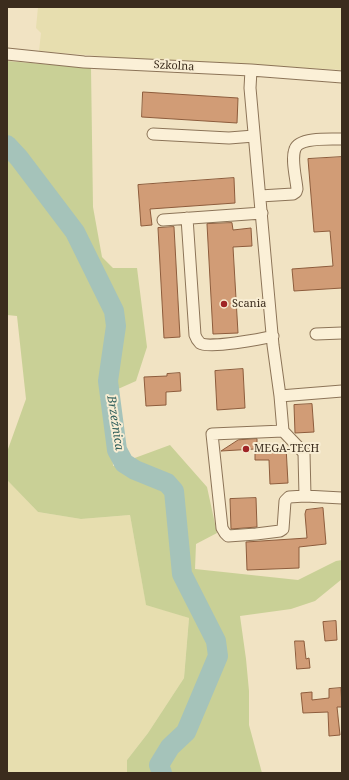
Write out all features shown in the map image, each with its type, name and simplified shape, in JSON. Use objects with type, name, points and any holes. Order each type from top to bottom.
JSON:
[{"type":"street","name":"Szkolna","points":[[7,54],[84,62],[250,70],[342,77]]},
{"type":"street","points":[[250,70],[254,136],[283,431],[304,453],[305,496]]},
{"type":"street","points":[[153,134],[229,138],[254,136]]},
{"type":"street","points":[[260,196],[293,194],[296,192],[294,158],[295,147],[300,143],[308,140],[342,139]]},
{"type":"street","points":[[163,220],[262,213]]},
{"type":"street","points":[[187,218],[195,335],[197,340],[201,344],[212,346],[273,336]]},
{"type":"street","points":[[316,334],[342,333]]},
{"type":"street","points":[[280,396],[342,391]]},
{"type":"street","points":[[283,431],[212,434],[222,528],[225,533],[228,536],[280,531],[283,529],[284,525],[285,501],[289,497],[305,496],[342,498]]},
{"type":"shaded area","points":[[38,7],[342,7],[342,70],[122,58],[39,51],[41,33],[36,28]]},
{"type":"shaded area","points":[[7,480],[38,512],[81,519],[130,515],[146,604],[189,618],[184,678],[148,733],[127,760],[127,773],[7,773]]},
{"type":"green space","points":[[7,61],[91,68],[93,207],[102,257],[113,268],[137,268],[147,347],[136,381],[100,397],[111,421],[113,466],[170,445],[207,487],[217,533],[196,544],[195,569],[298,580],[336,561],[342,560],[342,579],[315,601],[291,609],[240,616],[249,691],[249,725],[262,773],[127,773],[127,760],[148,733],[184,678],[189,618],[146,605],[130,515],[81,519],[38,512],[7,480],[7,452],[26,399],[17,316],[7,315]]},
{"type":"building","points":[[143,92],[238,98],[237,123],[142,117]]},
{"type":"building","points":[[342,157],[342,288],[294,291],[292,269],[333,266],[330,231],[314,232],[308,159]]},
{"type":"building","points":[[234,178],[235,203],[150,209],[152,225],[141,226],[138,185]]},
{"type":"building","points":[[232,223],[233,230],[251,228],[252,246],[233,247],[238,333],[213,334],[207,224]]},
{"type":"building","points":[[174,227],[180,337],[164,338],[158,228]]},
{"type":"building","points":[[243,369],[245,408],[217,410],[215,371]]},
{"type":"building","points":[[180,373],[181,391],[166,392],[166,405],[146,406],[144,377],[167,376],[167,374]]},
{"type":"building","points":[[312,404],[314,432],[295,433],[294,405]]},
{"type":"building","points":[[257,439],[257,444],[271,443],[271,448],[286,447],[288,483],[270,484],[269,460],[255,460],[255,449],[221,451],[238,440]]},
{"type":"building","points":[[256,498],[257,527],[231,529],[230,499]]},
{"type":"building","points":[[323,508],[326,544],[299,547],[299,568],[247,570],[246,542],[307,538],[306,510]]},
{"type":"building","points":[[336,621],[337,640],[325,641],[323,622]]},
{"type":"building","points":[[295,641],[304,641],[306,659],[309,658],[310,668],[297,669]]},
{"type":"building","points":[[341,688],[342,707],[337,707],[340,735],[329,736],[328,712],[303,713],[301,693],[312,692],[312,700],[329,698],[329,689]]},
{"type":"waterway","name":"Brzeźnica","points":[[7,145],[19,158],[75,232],[114,311],[116,326],[108,381],[117,450],[124,463],[135,470],[167,483],[174,491],[182,574],[216,641],[218,656],[186,732],[170,747],[159,765],[162,773]]},
{"type":"place","name":"Scania","points":[[224,304]]},
{"type":"place","name":"MEGA-TECH","points":[[246,449]]}]
